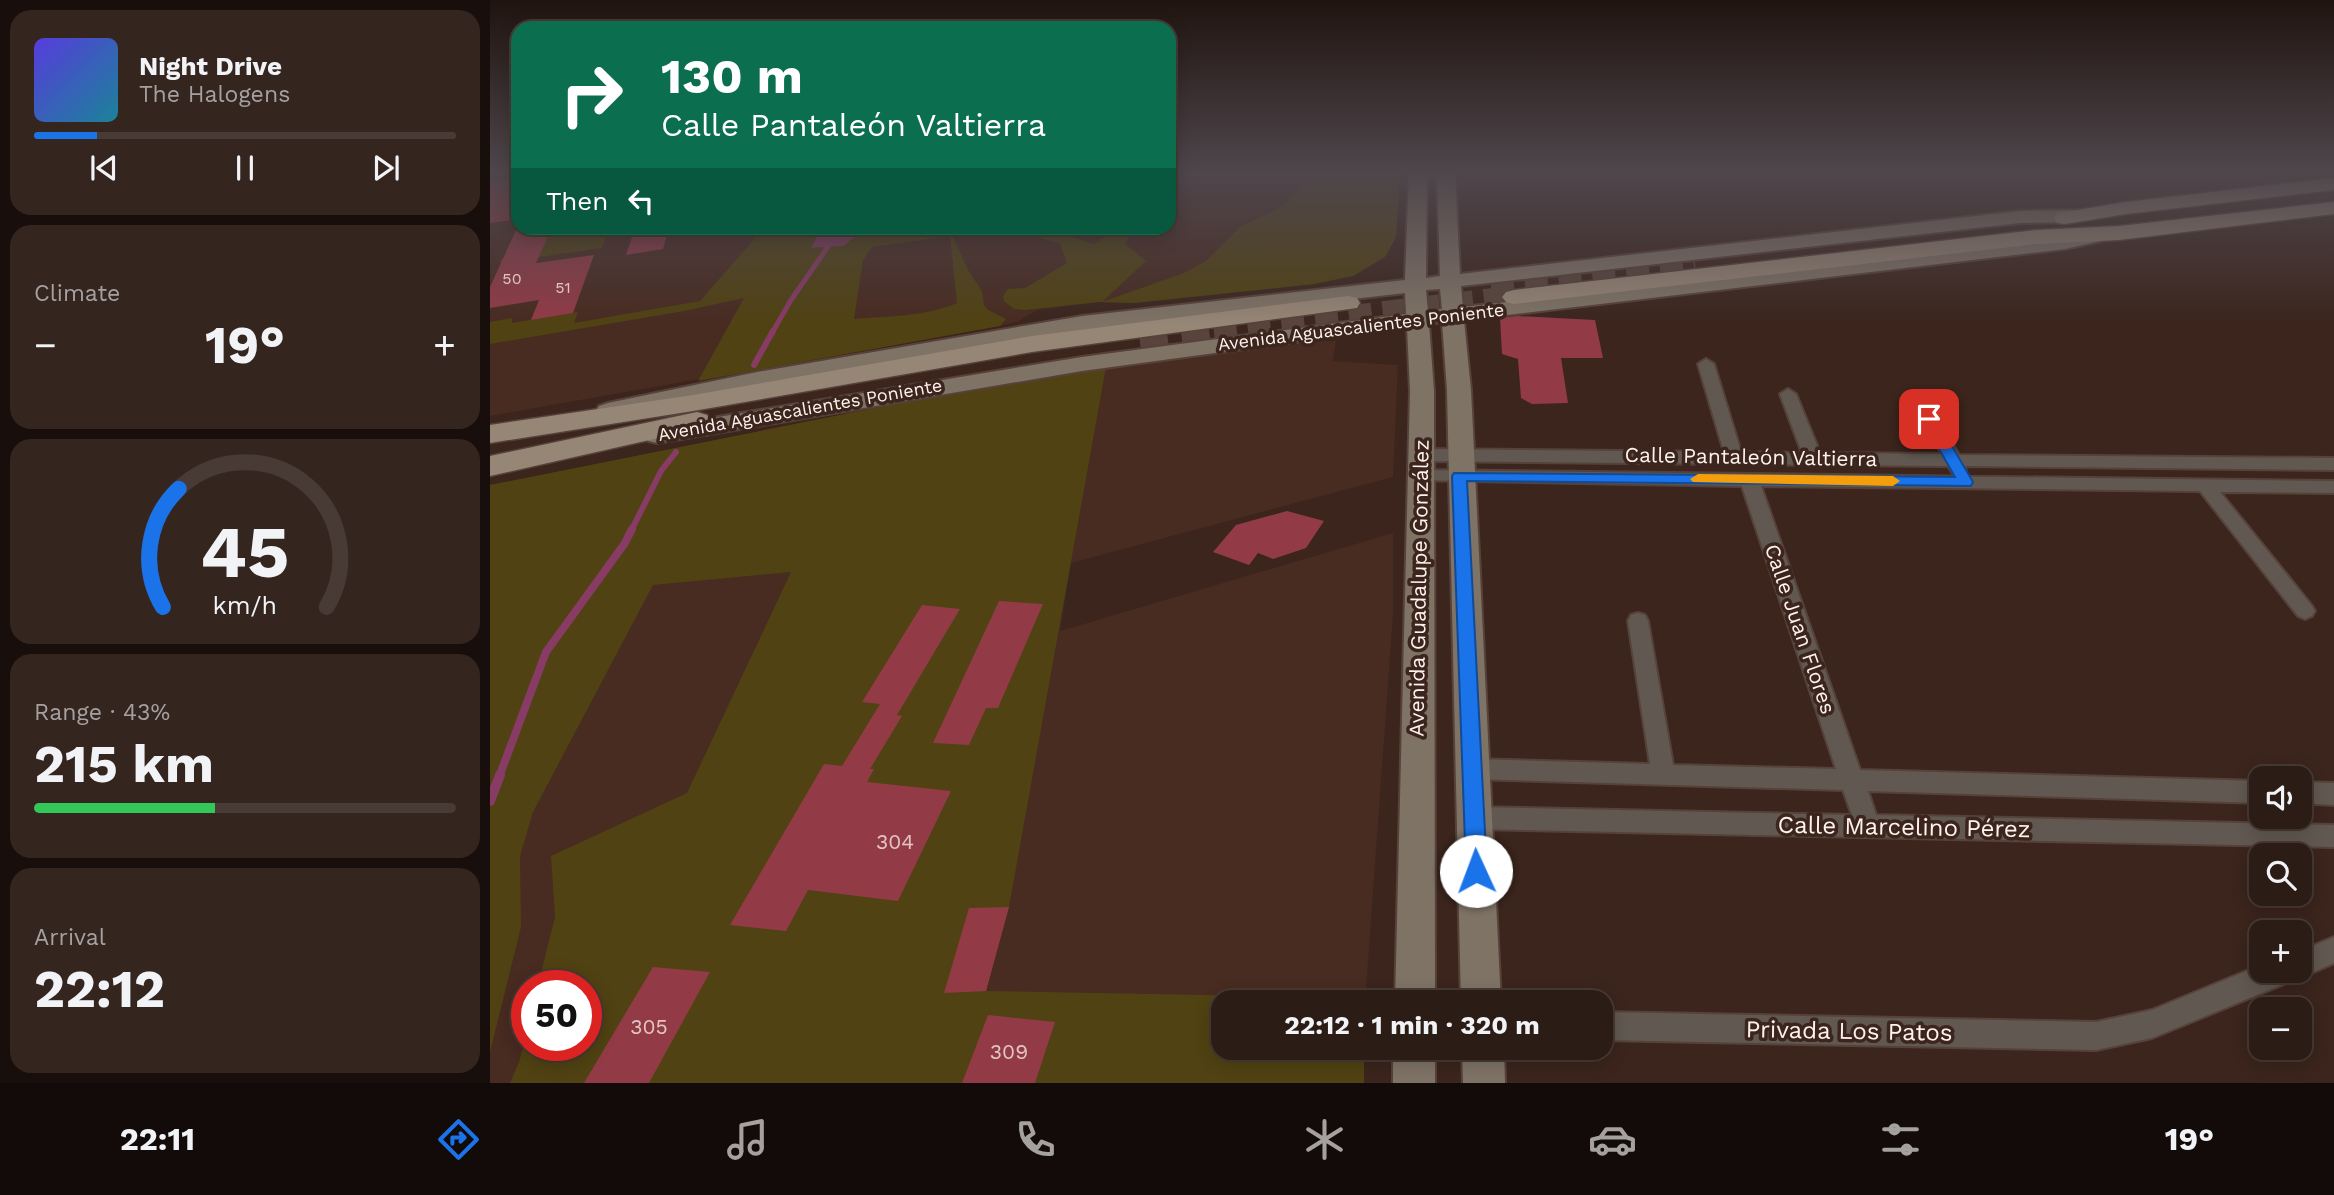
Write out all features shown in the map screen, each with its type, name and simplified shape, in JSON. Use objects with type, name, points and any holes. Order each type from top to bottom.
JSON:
[{"type":"main road","name":"Avenida Aguascalientes Poniente","points":[[1695,264],[2035,224]]},
{"type":"main road","name":"Avenida Aguascalientes Poniente","points":[[1518,303],[2037,237],[2119,233],[2200,224]]},
{"type":"main road","name":"Avenida Aguascalientes Poniente","points":[[490,434],[693,403],[1032,344],[1345,304]]},
{"type":"main road","name":"Avenida Aguascalientes Poniente","points":[[490,466],[871,384],[1140,342]]},
{"type":"street","name":"Avenida Guadalupe González","points":[[1415,990],[1421,466],[1404,349],[1418,320],[1415,284],[1417,224]]},
{"type":"street","name":"Avenida Guadalupe González","points":[[1448,224],[1455,348],[1481,990]]},
{"type":"street","name":"Avenida Aguascalientes Poniente","points":[[563,422],[757,379],[1083,323],[1345,304],[1415,284],[1961,224]]},
{"type":"street","points":[[1448,240],[1470,257],[1507,269],[1544,270]]},
{"type":"street","points":[[1345,304],[1359,284],[1402,260],[1416,245]]},
{"type":"street","points":[[1497,275],[1484,286],[1486,295],[1496,303],[1518,303]]},
{"type":"street","points":[[1455,348],[1460,339],[1479,323],[1518,303]]},
{"type":"street","name":"Avenida Aguascalientes Poniente","points":[[1345,304],[1418,320],[1518,303]]},
{"type":"street","name":"Avenida Aguascalientes Poniente","points":[[605,443],[730,425],[981,379],[1315,333],[1345,304]]},
{"type":"street","points":[[1015,315],[1049,322],[1083,323]]},
{"type":"street","points":[[1315,333],[1347,333],[1404,349]]},
{"type":"street","points":[[1706,364],[1734,458]]},
{"type":"street","points":[[1788,394],[1813,459]]},
{"type":"street","points":[[1917,398],[1966,482]]},
{"type":"street","name":"Calle Pantaleón Valtierra","points":[[1421,466],[1734,458],[2334,464]]},
{"type":"street","name":"Calle Pantaleón Valtierra","points":[[1460,466],[1749,480],[2334,486]]},
{"type":"street","name":"Calle Juan Flores","points":[[1749,480],[1868,827]]},
{"type":"street","points":[[2205,485],[2305,611]]},
{"type":"street","points":[[1638,621],[1663,774]]},
{"type":"street","name":"Calle Marcelino Pérez","points":[[1472,769],[2249,792]]},
{"type":"street","points":[[2312,793],[2334,794]]},
{"type":"street","name":"Calle Marcelino Pérez","points":[[1474,818],[2334,836]]},
{"type":"street","points":[[2312,959],[2334,950]]},
{"type":"street","name":"Privada Los Patos","points":[[1613,1026],[2096,1035],[2152,1024],[2252,983]]},
{"type":"street","points":[[1414,1060],[1414,1083]]},
{"type":"street","points":[[1483,1060],[1484,1083]]},
{"type":"shaded area","points":[[490,224],[511,224],[511,235],[1176,235],[1176,224],[1397,224],[1396,237],[1385,257],[1353,276],[1314,284],[1134,303],[1099,302],[1037,310],[1017,322],[1000,326],[490,416]]},
{"type":"shaded area","points":[[1247,224],[1397,224],[1396,237],[1385,257],[1353,276],[1314,284],[1134,303],[1099,302],[1025,310],[1014,309],[1004,301],[1003,296],[1008,289],[1025,288],[1067,263],[1060,244],[1031,235],[1068,235],[1094,244],[1108,235],[1130,235],[1125,244],[1146,261],[1102,302],[1184,273],[1206,261],[1240,227]]},
{"type":"shaded area","points":[[549,235],[606,235],[602,248],[499,263],[502,258],[541,252]]},
{"type":"shaded area","points":[[758,235],[818,235],[811,248],[843,246],[858,235],[952,235],[968,270],[982,291],[984,305],[1006,319],[1000,326],[698,381],[744,298],[490,344],[490,322],[512,318],[512,323],[578,312],[574,323],[700,301]],"holes":[[[950,236],[957,303],[945,308],[854,319],[863,260],[872,247]]]},
{"type":"shaded area","points":[[818,235],[858,235],[843,246],[811,248]]},
{"type":"shaded area","points":[[1314,340],[1336,341],[1333,361],[1398,365],[1393,477],[1071,563],[1060,631],[1393,533],[1393,615],[1366,990],[1211,990],[1211,1060],[1364,1060],[1364,1083],[490,1083],[490,485],[955,392],[1009,378]]},
{"type":"shaded area","points":[[1106,367],[1009,907],[986,991],[1211,995],[1211,1060],[1364,1060],[1364,1083],[510,1083],[519,1061],[602,1061],[602,970],[542,970],[555,917],[551,856],[687,793],[791,572],[653,585],[533,812],[520,856],[521,927],[490,1052],[490,485],[955,392]]},
{"type":"building","points":[[514,235],[549,235],[536,263],[594,255],[573,313],[531,320],[539,300],[490,308],[490,287]]},
{"type":"building","points":[[633,235],[667,235],[663,249],[626,255]]},
{"type":"building","points":[[1518,316],[1595,320],[1603,358],[1561,358],[1568,403],[1532,404],[1521,398],[1518,359],[1502,354],[1500,318]]},
{"type":"building","points":[[1287,511],[1324,521],[1306,548],[1273,559],[1258,553],[1249,565],[1213,552],[1236,525]]},
{"type":"building","points":[[999,601],[1043,604],[998,708],[986,708],[969,745],[933,743]]},
{"type":"building","points":[[922,605],[960,609],[897,715],[902,716],[870,769],[874,769],[867,782],[951,791],[898,901],[808,890],[786,931],[730,925],[824,764],[842,766],[880,704],[862,702]]},
{"type":"building","points":[[1009,907],[986,991],[944,993],[969,908]]},
{"type":"building","points":[[653,967],[710,972],[649,1083],[584,1083],[597,1061],[602,1061],[602,1053]]},
{"type":"building","points":[[988,1015],[1055,1022],[1035,1083],[962,1083]]},
{"type":"waterway","points":[[772,333],[791,300],[836,235]]},
{"type":"waterway","points":[[754,365],[773,331]]},
{"type":"waterway","points":[[499,777],[546,652],[625,543],[661,471],[676,452]]},
{"type":"waterway","points":[[490,801],[500,775]]},
{"type":"tunnel","points":[[1491,287],[1695,264]]},
{"type":"tunnel","points":[[1214,333],[1514,297]]},
{"type":"tunnel","points":[[1140,342],[1229,331]]},
{"type":"slow traffic","points":[[1698,479],[1893,481]]},
{"type":"route","points":[[1476,871],[1460,476],[1966,482],[1929,419]]}]
